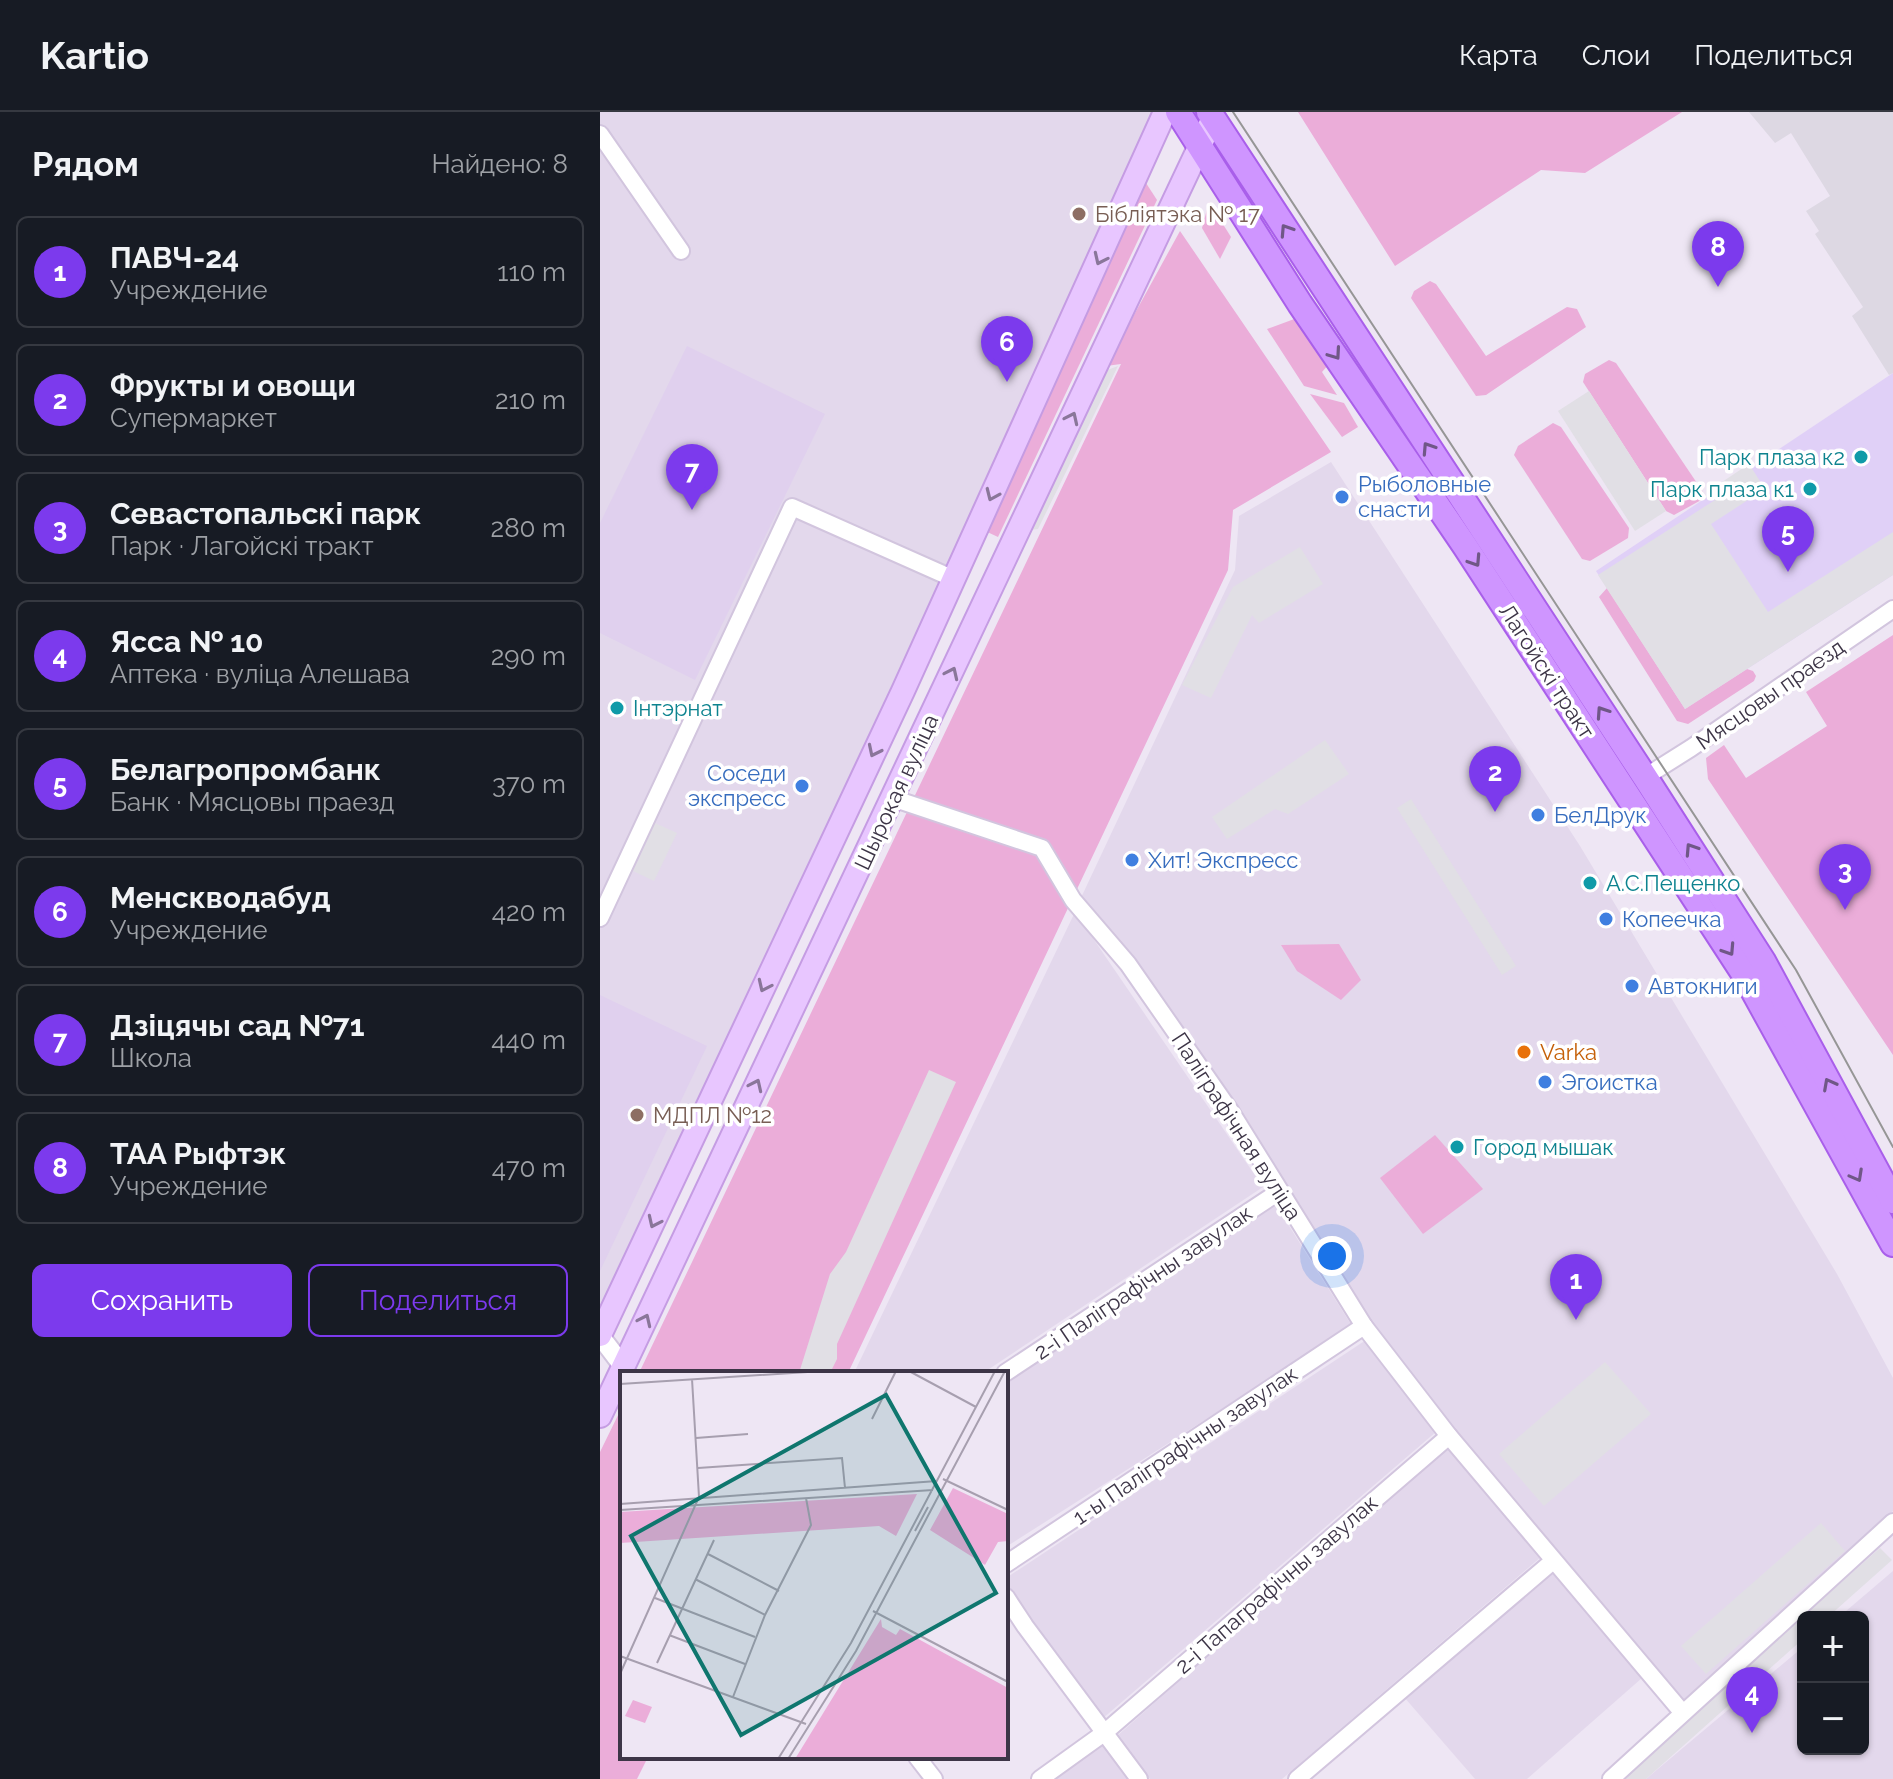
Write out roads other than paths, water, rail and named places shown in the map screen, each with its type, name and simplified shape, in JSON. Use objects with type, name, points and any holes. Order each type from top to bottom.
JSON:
[{"type":"main road","name":"Шырокая вуліца","points":[[600,1336],[954,579],[1165,112]]},
{"type":"main road","name":"Лагойскі тракт","points":[[1178,112],[1196,157],[1215,170],[1300,304],[1763,961],[1893,1201]]},
{"type":"main road","name":"Шырокая вуліца","points":[[626,1370],[892,798],[1196,157],[1211,115]]},
{"type":"main road","name":"Лагойскі тракт","points":[[1211,115],[1636,784],[1893,1244]]},
{"type":"main road","points":[[968,548],[1003,564]]},
{"type":"main road","name":"Шырокая вуліца","points":[[600,1416],[620,1381]]},
{"type":"street","points":[[600,134],[681,251]]},
{"type":"street","points":[[600,918],[792,507],[954,579]]},
{"type":"street","name":"Мясцовы праезд","points":[[1636,784],[1893,609]]},
{"type":"street","name":"Паліграфічная вуліца","points":[[892,798],[1042,848],[1073,900],[1128,964],[1231,1112],[1364,1326],[1449,1436],[1682,1712]]},
{"type":"street","name":"2-і Паліграфічны завулак","points":[[1008,1371],[1280,1191]]},
{"type":"street","name":"1-ы Паліграфічны завулак","points":[[1008,1563],[1364,1326]]},
{"type":"street","points":[[600,1336],[626,1370]]},
{"type":"street","name":"2-і Тапаграфічны завулак","points":[[1040,1779],[1104,1733],[1449,1436]]},
{"type":"street","points":[[1611,1779],[1893,1522]]},
{"type":"street","points":[[1297,1779],[1553,1561]]},
{"type":"street","points":[[1008,1600],[1139,1779]]},
{"type":"street","points":[[919,1759],[934,1779]]},
{"type":"tram line","points":[[1233,112],[1796,970],[1893,1147]]},
{"type":"place","name":"Бібліятэка № 17","points":[[1079,214]]},
{"type":"place","name":"ТАА Рыфтэк","points":[[1718,287]]},
{"type":"place","name":"Менскводабуд","points":[[1007,382]]},
{"type":"place","name":"Парк плаза к2","points":[[1861,457]]},
{"type":"place","name":"Парк плаза к1","points":[[1810,489]]},
{"type":"place","name":"Рыболовные снасти","points":[[1342,497]]},
{"type":"place","name":"Дзіцячы сад №71","points":[[692,510]]},
{"type":"place","name":"Белагропромбанк","points":[[1788,572]]},
{"type":"place","name":"Інтэрнат","points":[[617,708]]},
{"type":"place","name":"Соседи экспресс","points":[[802,786]]},
{"type":"place","name":"Фрукты и овощи","points":[[1495,812]]},
{"type":"place","name":"БелДрук","points":[[1538,815]]},
{"type":"place","name":"Хит! Экспресс","points":[[1132,860]]},
{"type":"place","name":"А.С.Пещенко","points":[[1590,883]]},
{"type":"place","name":"Севастопальскі парк","points":[[1845,910]]},
{"type":"place","name":"Копеечка","points":[[1606,919]]},
{"type":"place","name":"Автокниги","points":[[1632,986]]},
{"type":"place","name":"Varka","points":[[1524,1052]]},
{"type":"place","name":"Эгоистка","points":[[1545,1082]]},
{"type":"place","name":"МДПЛ №12","points":[[637,1115]]},
{"type":"place","name":"Город мышак","points":[[1457,1147]]},
{"type":"place","name":"ПАВЧ-24","points":[[1576,1320]]},
{"type":"place","name":"Ясса № 10","points":[[1752,1733]]}]
